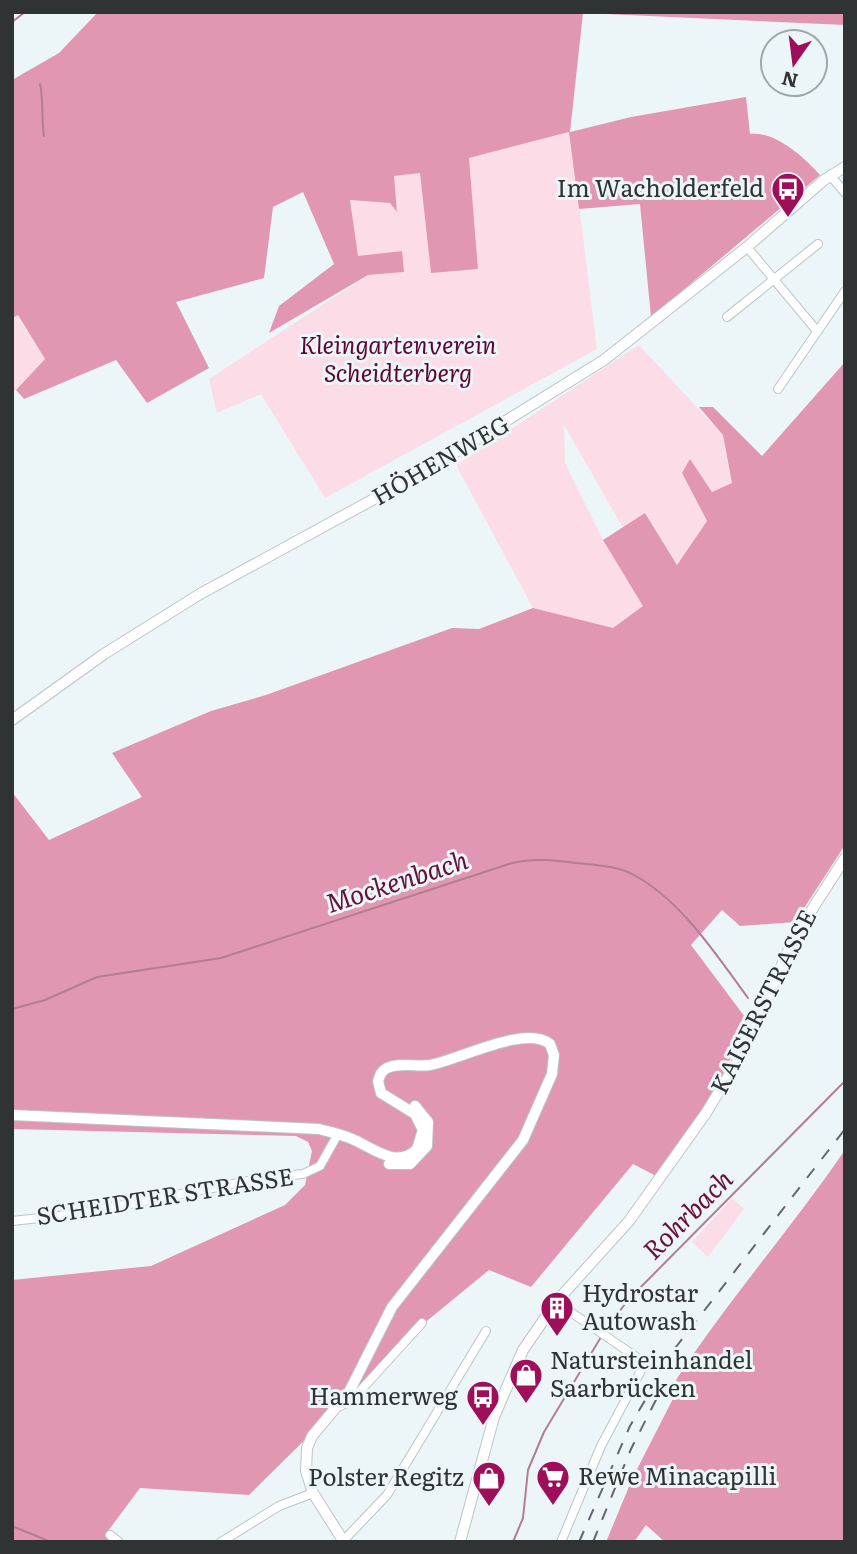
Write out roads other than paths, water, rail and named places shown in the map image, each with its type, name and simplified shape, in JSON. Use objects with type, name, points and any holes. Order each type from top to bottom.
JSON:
[{"type":"street","name":"HÖHENWEG","points":[[12,720],[104,654],[200,594],[354,512],[531,407],[604,360],[747,247],[830,175],[845,167]]},
{"type":"street","points":[[830,175],[845,193]]},
{"type":"street","points":[[727,317],[818,244]]},
{"type":"street","points":[[747,247],[817,331]]},
{"type":"street","points":[[778,389],[845,291]]},
{"type":"street","name":"KAISERSTRASSE","points":[[460,1542],[499,1404],[523,1350],[556,1302],[629,1221],[708,1110],[740,1057],[795,936],[845,858]]},
{"type":"street","points":[[12,1115],[299,1127],[338,1134],[396,1159],[413,1153],[422,1137],[418,1119],[381,1093],[379,1076],[395,1066],[429,1065],[531,1037],[545,1040],[553,1049],[552,1074],[523,1140],[392,1307],[349,1392],[312,1436],[307,1448],[306,1471],[313,1493],[343,1542],[387,1495],[486,1331]]},
{"type":"street","name":"SCHEIDTER STRASSE","points":[[12,1221],[77,1214],[270,1177],[303,1174],[320,1166],[338,1134]]},
{"type":"street","points":[[556,1302],[645,1363],[601,1446],[561,1542]]},
{"type":"street","points":[[332,1411],[351,1401],[422,1323]]},
{"type":"street","points":[[227,1540],[279,1506],[313,1493]]},
{"type":"street","points":[[110,1535],[119,1542]]},
{"type":"waterway","points":[[12,22],[25,12]]},
{"type":"waterway","points":[[40,84],[44,136]]},
{"type":"waterway","name":"Mockenbach","points":[[12,1009],[45,1000],[97,977],[221,958],[512,863],[536,860],[614,868],[628,872],[651,886],[683,914],[748,998]]},
{"type":"waterway","name":"Rohrbach","points":[[604,1332],[628,1300],[845,1081]]},
{"type":"waterway","name":"Rohrbach","points":[[513,1542],[523,1518],[528,1470],[544,1432],[601,1337]]},
{"type":"waterway","points":[[12,1526],[51,1542]]},
{"type":"railway","points":[[579,1542],[630,1426],[676,1347],[845,1129]]},
{"type":"railway","points":[[593,1542],[631,1449],[665,1382]]},
{"type":"place","name":"Im Wacholderfeld","points":[[788,219]]},
{"type":"place","name":"Hydrostar Autowash","points":[[557,1338]]},
{"type":"place","name":"Natursteinhandel Saarbrücken","points":[[526,1405]]},
{"type":"place","name":"Hammerweg","points":[[483,1427]]},
{"type":"place","name":"Rewe Minacapilli","points":[[553,1507]]},
{"type":"place","name":"Polster Regitz","points":[[489,1508]]},
{"type":"park label","name":"Kleingartenverein Scheidterberg","points":[[398,360]]}]
